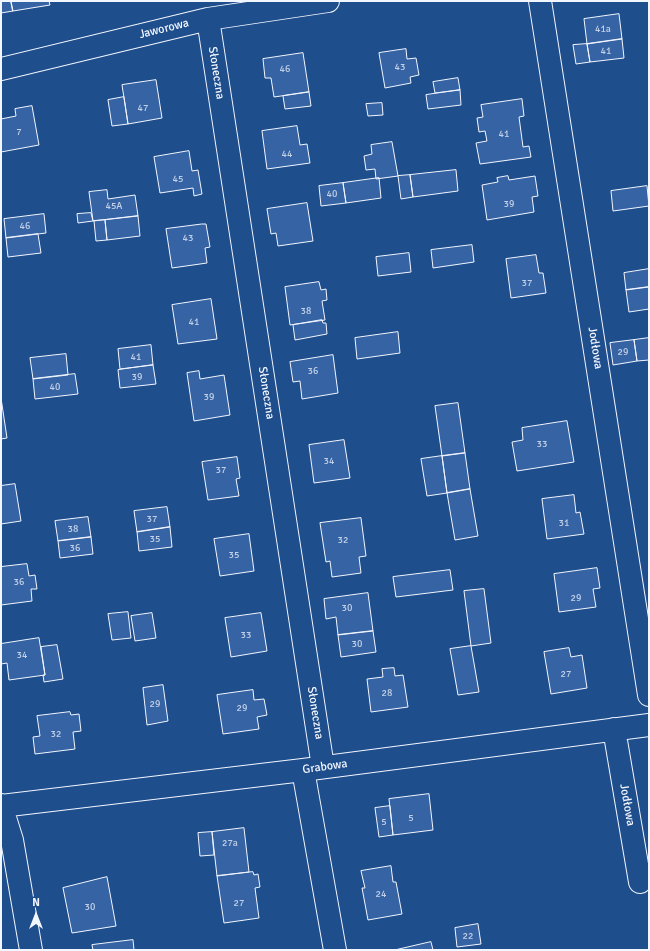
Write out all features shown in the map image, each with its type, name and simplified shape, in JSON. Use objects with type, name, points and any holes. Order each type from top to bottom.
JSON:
[{"type":"street","name":"Jaworowa","points":[[1,69],[208,19],[328,1]]},
{"type":"street","name":"Jodłowa","points":[[540,1],[649,695]]},
{"type":"street","name":"Słoneczna","points":[[208,19],[313,768],[335,950]]},
{"type":"street","name":"Grabowa","points":[[1,806],[649,725]]},
{"type":"street","name":"Jodłowa","points":[[614,729],[640,882]]},
{"type":"street","points":[[1,806],[12,840],[31,950]]},
{"type":"building","points":[[1,1],[11,1],[13,11],[1,13]]},
{"type":"building","points":[[11,1],[49,1],[50,5],[13,11]]},
{"type":"building","points":[[619,14],[622,39],[587,44],[584,19]]},
{"type":"building","points":[[622,39],[624,58],[590,62],[587,44]]},
{"type":"building","points":[[587,44],[590,62],[576,64],[573,45]]},
{"type":"building","points":[[406,49],[407,59],[416,58],[419,75],[410,77],[411,83],[385,88],[379,53]]},
{"type":"building","points":[[303,53],[309,92],[274,97],[271,78],[265,78],[263,59]]},
{"type":"building","points":[[458,78],[460,90],[435,93],[433,82]]},
{"type":"building","points":[[156,80],[162,118],[128,124],[122,85]]},
{"type":"building","points":[[460,90],[461,105],[428,109],[426,95]]},
{"type":"building","points":[[309,92],[311,106],[285,109],[283,96]]},
{"type":"building","points":[[124,97],[128,124],[112,126],[108,100]]},
{"type":"building","points":[[522,99],[524,116],[519,117],[523,147],[529,146],[531,157],[480,164],[476,143],[487,141],[485,131],[479,132],[477,118],[483,117],[481,105]]},
{"type":"building","points":[[382,103],[383,115],[368,116],[366,104]]},
{"type":"building","points":[[32,106],[39,145],[1,152],[1,119],[16,116],[15,109]]},
{"type":"building","points":[[297,126],[300,145],[307,144],[310,163],[267,169],[262,131]]},
{"type":"building","points":[[392,142],[398,176],[376,179],[375,169],[366,170],[364,156],[372,154],[371,145]]},
{"type":"building","points":[[189,151],[192,171],[198,170],[202,194],[194,196],[193,188],[160,193],[154,157]]},
{"type":"building","points":[[456,170],[458,191],[413,197],[410,175]]},
{"type":"building","points":[[410,175],[413,197],[401,199],[398,176]]},
{"type":"building","points":[[508,176],[509,180],[535,176],[538,196],[532,197],[534,212],[487,220],[482,185],[498,182],[497,178]]},
{"type":"building","points":[[379,178],[381,198],[346,203],[343,183]]},
{"type":"building","points":[[343,183],[346,203],[321,206],[319,186]]},
{"type":"building","points":[[647,186],[649,206],[613,211],[611,191]]},
{"type":"building","points":[[107,190],[108,199],[135,195],[138,216],[93,221],[89,192]]},
{"type":"building","points":[[307,203],[313,241],[278,246],[276,233],[271,234],[267,209]]},
{"type":"building","points":[[91,213],[93,221],[78,223],[77,214]]},
{"type":"building","points":[[44,214],[46,233],[6,238],[4,219]]},
{"type":"building","points":[[138,216],[140,236],[107,240],[105,220]]},
{"type":"building","points":[[105,220],[107,240],[96,241],[94,221]]},
{"type":"building","points":[[206,224],[210,247],[205,248],[207,263],[172,268],[166,229]]},
{"type":"building","points":[[38,234],[41,253],[8,257],[6,238]]},
{"type":"building","points":[[472,245],[474,262],[433,268],[431,250]]},
{"type":"building","points":[[409,253],[411,272],[378,276],[376,257]]},
{"type":"building","points":[[536,255],[539,273],[543,273],[546,293],[511,298],[506,259]]},
{"type":"building","points":[[649,269],[649,287],[626,290],[624,273]]},
{"type":"building","points":[[319,282],[321,290],[326,289],[327,300],[322,301],[325,320],[290,325],[285,287]]},
{"type":"building","points":[[649,287],[649,309],[629,312],[626,290]]},
{"type":"building","points":[[211,299],[217,339],[178,344],[172,305]]},
{"type":"building","points":[[322,320],[323,323],[326,323],[327,334],[295,340],[293,325]]},
{"type":"building","points":[[398,332],[400,353],[357,359],[355,338]]},
{"type":"building","points":[[649,338],[649,360],[637,361],[634,340]]},
{"type":"building","points":[[634,340],[637,361],[613,365],[610,343]]},
{"type":"building","points":[[151,345],[153,365],[120,369],[118,349]]},
{"type":"building","points":[[66,354],[68,375],[33,379],[30,358]]},
{"type":"building","points":[[333,355],[338,393],[302,399],[300,381],[293,382],[290,362]]},
{"type":"building","points":[[153,365],[156,384],[120,388],[118,370]]},
{"type":"building","points":[[199,371],[200,379],[224,375],[230,415],[194,421],[187,373]]},
{"type":"building","points":[[75,374],[78,394],[35,399],[33,379]]},
{"type":"building","points":[[1,398],[7,438],[1,439]]},
{"type":"building","points":[[458,403],[465,453],[442,456],[435,406]]},
{"type":"building","points":[[567,421],[574,462],[517,471],[512,442],[523,440],[522,428]]},
{"type":"building","points":[[344,440],[350,478],[314,483],[309,445]]},
{"type":"building","points":[[465,453],[470,489],[447,493],[442,456]]},
{"type":"building","points":[[442,456],[447,493],[427,496],[421,459]]},
{"type":"building","points":[[237,457],[240,478],[236,479],[239,496],[208,500],[202,462]]},
{"type":"building","points":[[15,484],[21,521],[1,524],[1,486]]},
{"type":"building","points":[[470,489],[478,536],[455,540],[447,493]]},
{"type":"building","points":[[574,495],[576,513],[580,512],[584,534],[547,539],[542,499]]},
{"type":"building","points":[[167,507],[170,527],[137,532],[134,511]]},
{"type":"building","points":[[88,517],[91,537],[58,541],[55,521]]},
{"type":"building","points":[[361,518],[366,556],[359,557],[361,573],[332,577],[330,561],[326,562],[320,523]]},
{"type":"building","points":[[170,527],[172,547],[139,551],[137,532]]},
{"type":"building","points":[[249,534],[254,571],[220,576],[214,539]]},
{"type":"building","points":[[91,537],[93,554],[60,558],[58,541]]},
{"type":"building","points":[[27,564],[29,576],[35,575],[37,589],[31,589],[32,601],[1,605],[1,567]]},
{"type":"building","points":[[597,568],[600,588],[593,589],[596,607],[559,612],[554,574]]},
{"type":"building","points":[[450,570],[453,590],[396,597],[393,577]]},
{"type":"building","points":[[484,589],[491,643],[471,646],[464,591]]},
{"type":"building","points":[[368,593],[373,631],[338,635],[336,617],[326,619],[324,599]]},
{"type":"building","points":[[128,612],[131,638],[112,640],[108,614]]},
{"type":"building","points":[[152,613],[156,638],[135,641],[131,616]]},
{"type":"building","points":[[261,613],[267,651],[231,657],[225,618]]},
{"type":"building","points":[[373,631],[376,652],[341,657],[338,635]]},
{"type":"building","points":[[39,638],[45,675],[9,680],[7,663],[1,664],[1,644]]},
{"type":"building","points":[[57,645],[63,679],[44,682],[43,675],[45,675],[41,647]]},
{"type":"building","points":[[471,646],[479,692],[458,695],[450,649]]},
{"type":"building","points":[[569,648],[571,657],[582,655],[587,688],[551,694],[544,652]]},
{"type":"building","points":[[394,668],[395,676],[403,675],[408,707],[371,712],[367,679],[383,677],[382,669]]},
{"type":"building","points":[[163,685],[168,721],[147,725],[143,688]]},
{"type":"building","points":[[253,690],[254,700],[264,699],[267,715],[257,717],[259,729],[223,734],[217,695]]},
{"type":"building","points":[[70,712],[71,715],[79,714],[81,731],[73,732],[75,749],[35,754],[33,737],[40,736],[37,716]]},
{"type":"building","points":[[429,794],[433,830],[393,835],[389,799]]},
{"type":"building","points":[[390,806],[393,835],[379,837],[375,808]]},
{"type":"building","points":[[244,828],[249,872],[217,876],[212,832]]},
{"type":"building","points":[[212,832],[214,855],[200,856],[198,833]]},
{"type":"building","points":[[391,866],[393,882],[396,882],[402,914],[368,920],[362,888],[365,888],[361,871]]},
{"type":"building","points":[[253,872],[254,875],[258,874],[260,887],[255,888],[259,918],[224,923],[217,876]]},
{"type":"building","points":[[107,877],[116,926],[72,933],[63,888]]},
{"type":"building","points":[[478,924],[481,944],[457,947],[455,928]]},
{"type":"building","points":[[133,940],[134,950],[93,950],[92,945]]},
{"type":"building","points":[[431,942],[433,950],[395,950]]}]
